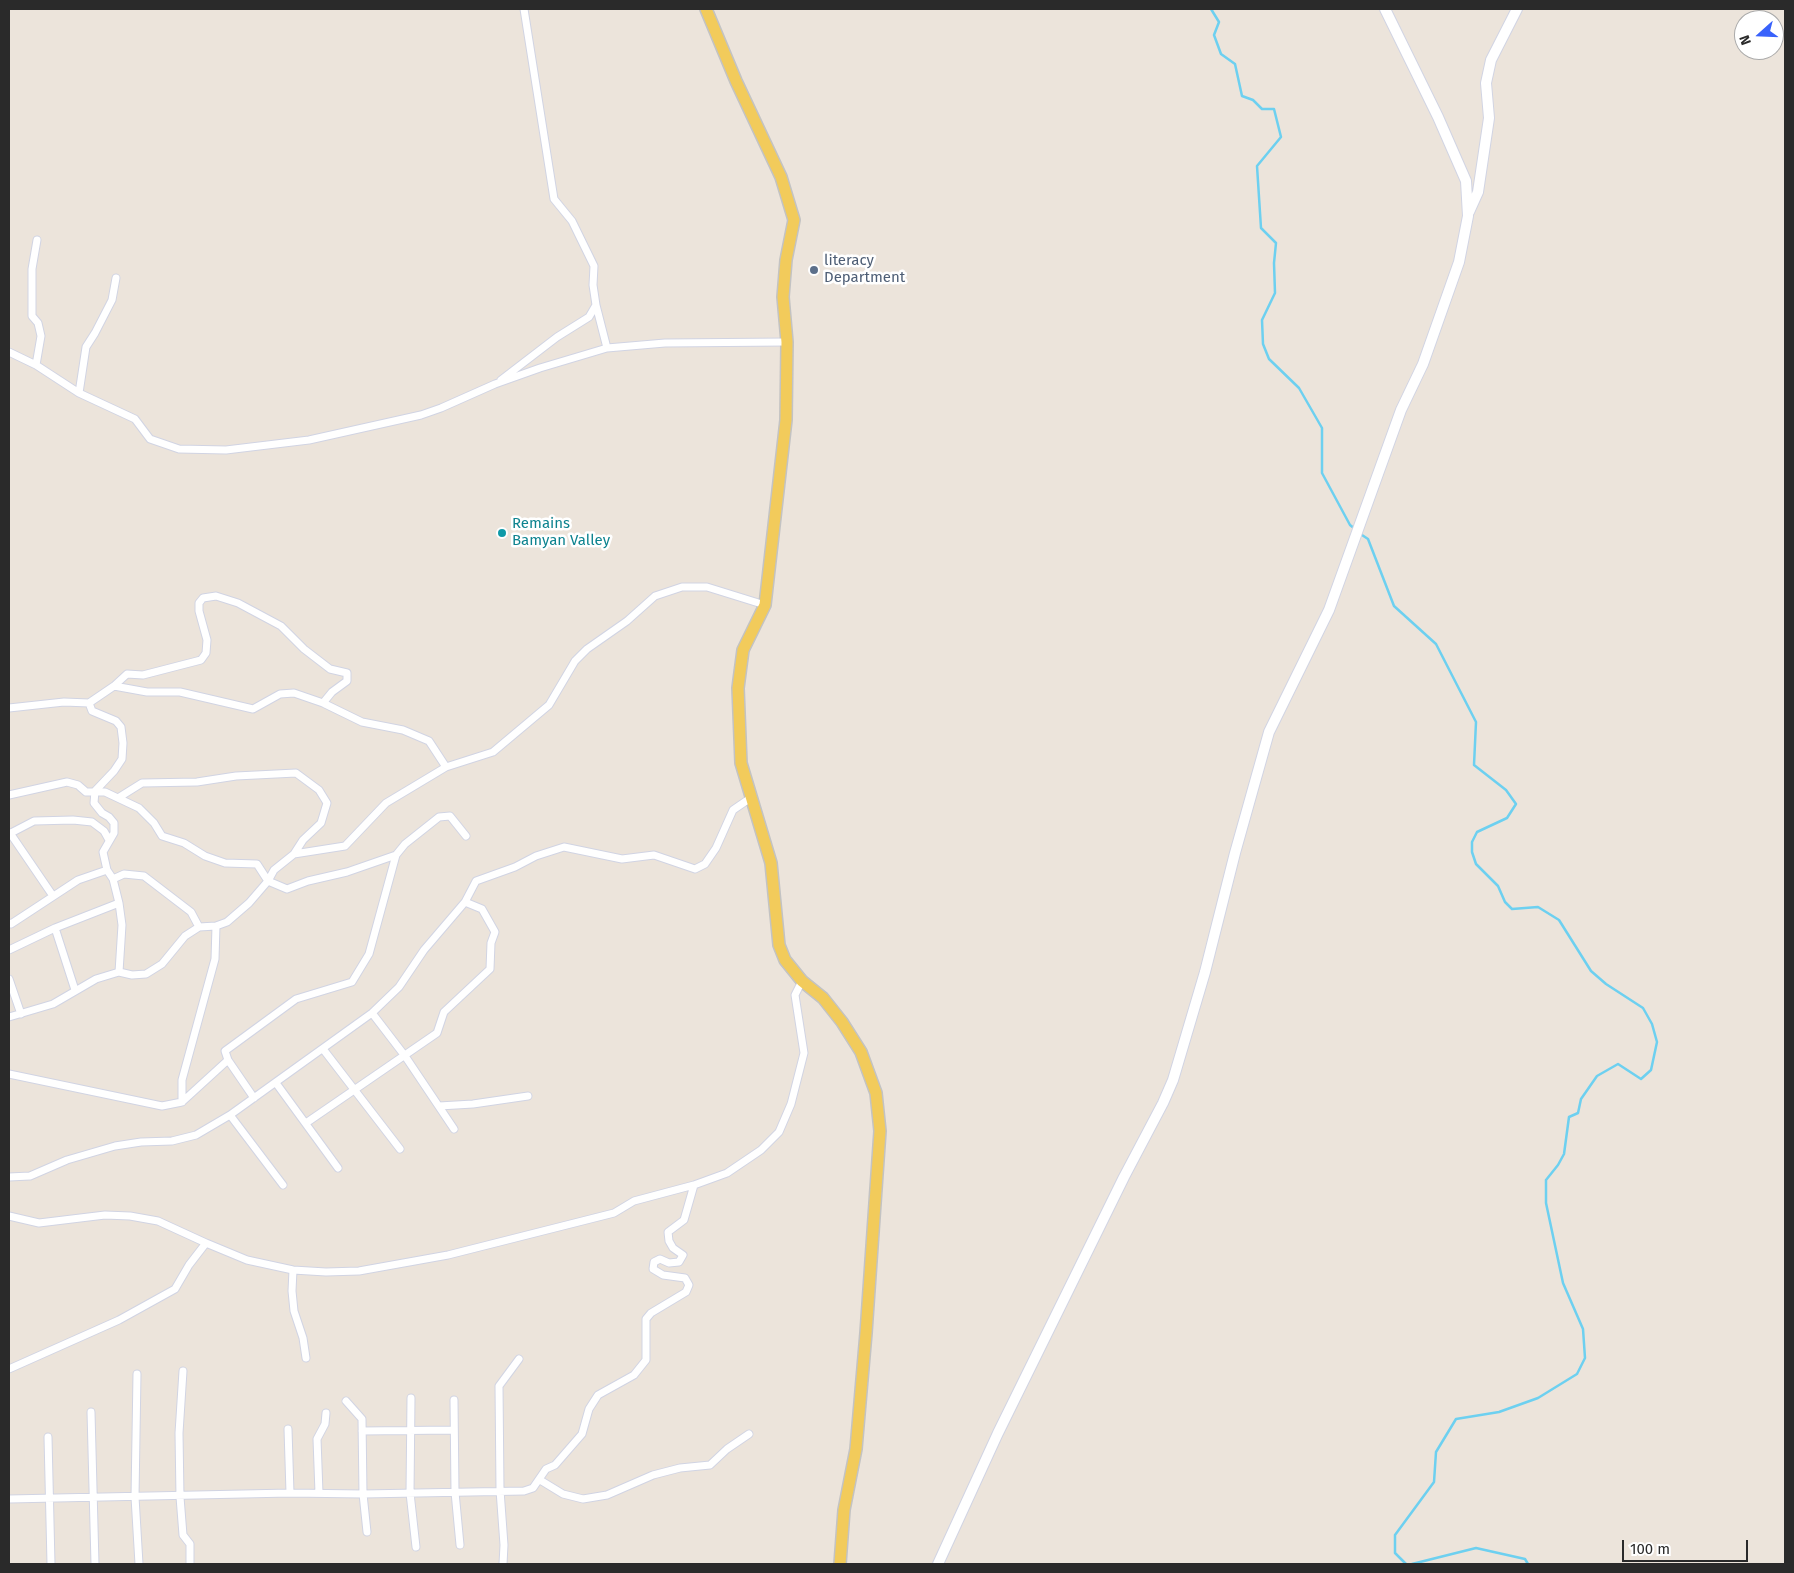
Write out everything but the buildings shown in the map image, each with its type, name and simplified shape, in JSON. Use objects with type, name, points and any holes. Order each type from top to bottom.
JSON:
[{"type":"main road","points":[[706,9],[736,80],[781,177],[794,220],[786,260],[783,297],[787,342],[786,420],[765,605],[743,650],[738,688],[741,763],[771,863],[779,945],[786,960],[802,981],[823,998],[842,1022],[861,1052],[876,1093],[880,1131],[856,1449],[844,1510],[840,1564]]},
{"type":"main road","points":[[1385,9],[1438,117],[1466,181],[1468,216]]},
{"type":"main road","points":[[938,1564],[1013,1403],[1173,1080],[1205,972],[1235,853],[1269,732],[1329,610],[1401,410],[1423,364],[1449,294],[1459,262],[1468,216],[1478,192],[1489,118],[1486,83],[1491,60],[1517,9]]},
{"type":"street","points":[[524,9],[554,199],[572,221],[594,266],[593,285],[596,305],[607,348]]},
{"type":"street","points":[[36,365],[41,336],[38,324],[32,316],[32,269],[37,240]]},
{"type":"street","points":[[79,394],[86,347],[112,300],[116,278]]},
{"type":"street","points":[[495,384],[557,337],[589,318],[596,305]]},
{"type":"street","points":[[9,352],[36,365],[79,394],[135,419],[150,439],[179,450],[226,450],[309,440],[421,414],[441,408],[495,384],[540,368],[607,348],[665,343],[787,342]]},
{"type":"street","points":[[294,854],[345,846],[386,803],[446,767],[493,752],[549,705],[575,661],[587,649],[627,621],[656,596],[682,587],[707,587],[765,605]]},
{"type":"street","points":[[9,708],[64,702],[89,703],[114,686],[127,674],[143,674],[201,660],[206,653],[208,640],[199,611],[199,603],[203,598],[216,596],[238,603],[281,626],[304,649],[330,669],[347,674],[347,681],[332,692],[323,703]]},
{"type":"street","points":[[114,686],[148,692],[180,692],[253,709],[280,694],[294,693],[323,703],[362,722],[403,730],[429,741],[446,767]]},
{"type":"street","points":[[89,703],[92,711],[116,721],[121,728],[123,743],[122,759],[114,771],[95,791],[94,803],[114,823],[114,833],[103,852],[107,870],[113,879],[122,925],[119,972]]},
{"type":"street","points":[[9,1017],[53,1004],[96,979],[119,972],[132,975],[146,974],[162,964],[185,936],[199,927],[216,926],[227,922],[248,904],[268,881],[274,870],[294,854],[302,840],[321,823],[327,803],[319,790],[296,773],[236,776],[197,782],[142,783],[118,798]]},
{"type":"street","points":[[9,795],[68,782],[78,785],[86,792],[105,792],[139,808],[154,823],[162,836],[184,843],[205,856],[225,863],[257,864],[268,881],[287,889],[308,881],[347,872],[396,855]]},
{"type":"street","points":[[9,1177],[30,1176],[67,1160],[115,1146],[141,1142],[172,1141],[196,1135],[230,1115],[372,1013],[399,987],[424,950],[465,902],[476,881],[564,846],[622,859],[654,856],[695,869],[705,864],[716,848],[733,810],[752,797]]},
{"type":"street","points":[[254,1098],[224,1051],[296,998],[352,982],[369,954],[396,855],[405,844],[439,817],[450,816],[466,836]]},
{"type":"street","points":[[52,896],[10,833],[34,821],[73,820],[92,822],[104,831],[109,840]]},
{"type":"street","points":[[9,923],[11,924],[78,880],[107,870]]},
{"type":"street","points":[[113,879],[124,874],[144,876],[191,912],[199,927]]},
{"type":"street","points":[[306,1123],[437,1033],[444,1012],[490,969],[491,943],[495,932],[482,909],[465,902]]},
{"type":"street","points":[[9,950],[56,928],[119,903]]},
{"type":"street","points":[[182,1102],[182,1080],[216,959],[216,926]]},
{"type":"street","points":[[56,928],[75,990]]},
{"type":"street","points":[[9,979],[22,1014]]},
{"type":"street","points":[[9,1216],[39,1223],[105,1215],[130,1216],[158,1222],[247,1260],[293,1270],[326,1272],[359,1270],[448,1255],[614,1213],[634,1201],[694,1185],[727,1173],[761,1150],[779,1132],[791,1104],[804,1053],[796,995],[802,981]]},
{"type":"street","points":[[372,1013],[405,1056],[454,1129]]},
{"type":"street","points":[[323,1049],[400,1149]]},
{"type":"street","points":[[9,1074],[162,1106],[182,1102],[228,1060]]},
{"type":"street","points":[[276,1083],[338,1168]]},
{"type":"street","points":[[439,1106],[473,1104],[528,1096]]},
{"type":"street","points":[[230,1115],[283,1186]]},
{"type":"street","points":[[9,1499],[135,1496],[180,1497],[290,1493],[363,1494],[524,1491],[533,1488],[546,1469],[555,1465],[582,1434],[589,1409],[598,1395],[634,1375],[646,1360],[646,1319],[651,1313],[686,1292],[689,1285],[685,1278],[663,1275],[654,1268],[654,1262],[660,1259],[669,1263],[679,1262],[683,1255],[673,1248],[669,1241],[668,1232],[684,1220],[694,1185]]},
{"type":"street","points":[[9,1369],[119,1320],[175,1289],[206,1243]]},
{"type":"street","points":[[293,1270],[292,1291],[294,1311],[303,1338],[306,1358]]},
{"type":"street","points":[[503,1564],[499,1386],[519,1359]]},
{"type":"street","points":[[183,1372],[179,1433],[180,1497],[183,1535],[190,1544],[190,1564]]},
{"type":"street","points":[[137,1374],[135,1496],[139,1564]]},
{"type":"street","points":[[411,1398],[410,1492],[416,1547]]},
{"type":"street","points":[[454,1400],[455,1492],[460,1545]]},
{"type":"street","points":[[346,1401],[362,1419],[363,1494],[367,1532]]},
{"type":"street","points":[[91,1412],[96,1564]]},
{"type":"street","points":[[319,1493],[317,1439],[325,1424],[326,1412]]},
{"type":"street","points":[[288,1429],[290,1493]]},
{"type":"street","points":[[362,1431],[453,1430]]},
{"type":"street","points":[[540,1480],[563,1494],[583,1499],[607,1495],[653,1475],[680,1468],[710,1465],[727,1449],[749,1434]]},
{"type":"street","points":[[48,1437],[51,1564]]},
{"type":"waterway","points":[[1211,9],[1219,22],[1214,35],[1221,54],[1235,64],[1242,96],[1253,100],[1262,109],[1274,109],[1281,137],[1257,166],[1261,228],[1276,243],[1274,263],[1275,293],[1262,320],[1263,344],[1269,359],[1299,388],[1322,428],[1322,473],[1350,525],[1355,529]]},
{"type":"waterway","points":[[1359,533],[1368,539],[1394,606],[1436,644],[1476,722],[1474,765],[1506,790],[1516,804],[1507,818],[1477,832],[1472,842],[1472,852],[1476,864],[1498,886],[1505,902],[1512,909],[1538,907],[1559,920],[1591,971],[1606,984],[1643,1008],[1652,1024],[1657,1042],[1651,1070],[1641,1079],[1618,1064],[1597,1076],[1581,1099],[1578,1113],[1569,1117],[1564,1154],[1546,1180],[1546,1203],[1563,1283],[1583,1329],[1585,1358],[1577,1374],[1538,1398],[1499,1412],[1456,1419],[1436,1452],[1434,1482],[1395,1535],[1395,1553],[1406,1564]]},
{"type":"waterway","points":[[1412,1564],[1476,1548],[1525,1559],[1528,1564]]},
{"type":"place","name":"literacy Department","points":[[814,270]]},
{"type":"place","name":"Remains Bamyan Valley","points":[[502,533]]}]
